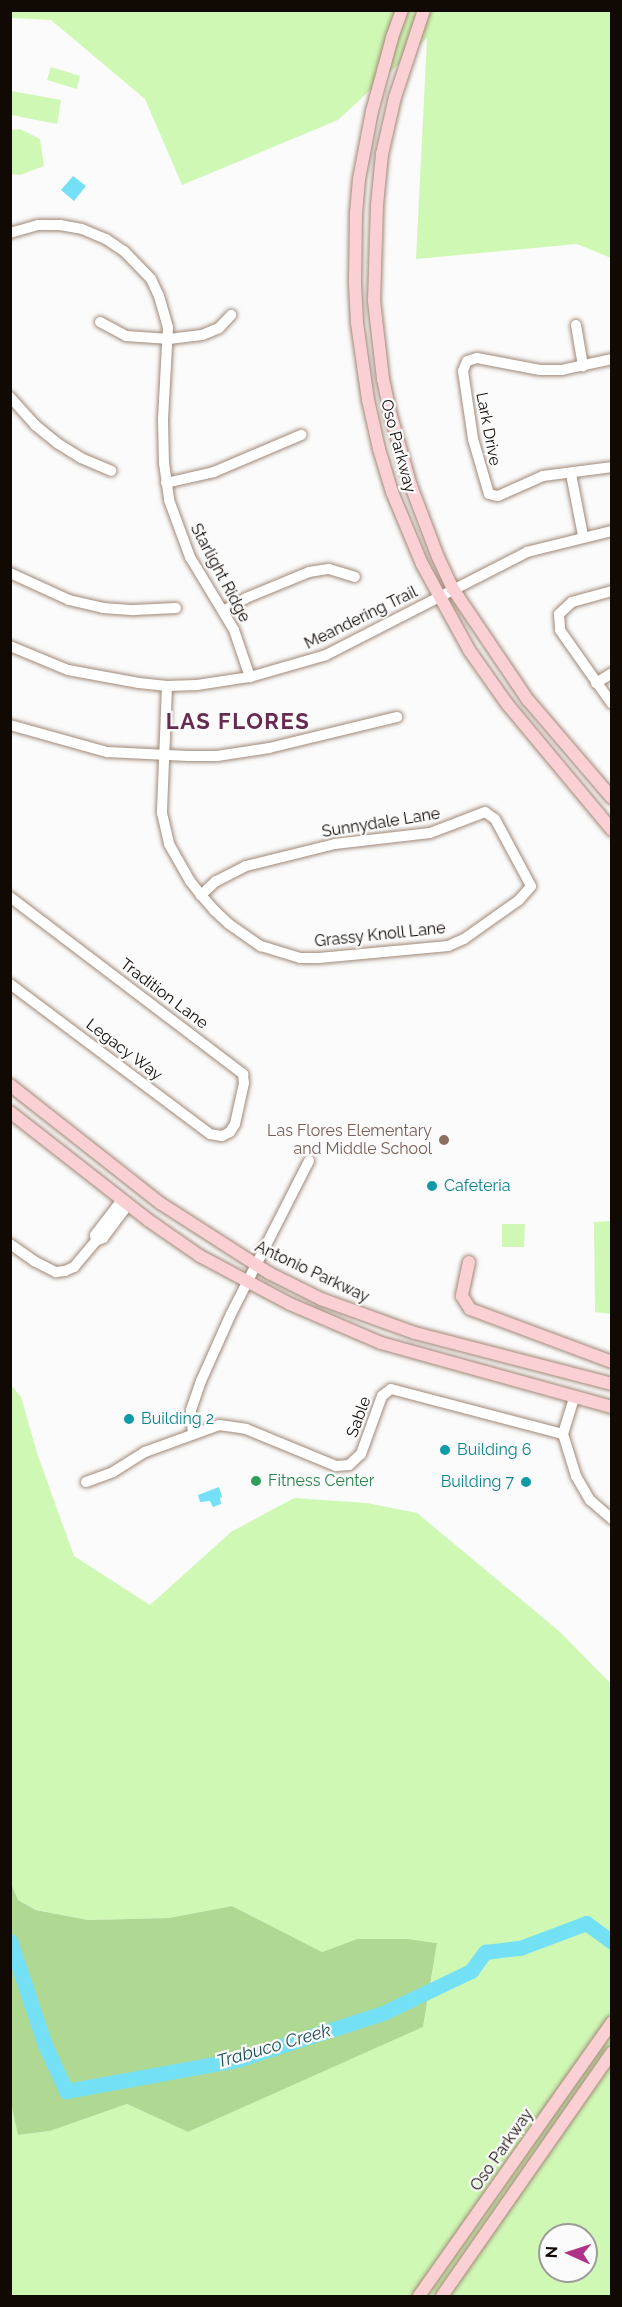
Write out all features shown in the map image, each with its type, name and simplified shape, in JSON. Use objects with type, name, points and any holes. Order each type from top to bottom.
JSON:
[{"type":"main road","name":"Oso Parkway","points":[[402,10],[384,65],[364,146],[356,212],[355,284],[361,359],[379,449],[392,492],[438,597],[469,650],[508,705],[612,830]]},
{"type":"main road","name":"Oso Parkway","points":[[424,10],[395,97],[382,154],[377,205],[374,302],[383,379],[402,457],[429,536],[453,589],[528,700],[612,798]]},
{"type":"main road","name":"Antonio Parkway","points":[[10,1085],[160,1203],[254,1266],[321,1299],[415,1334],[612,1384]]},
{"type":"main road","points":[[10,1112],[125,1203],[200,1256],[246,1282],[331,1324],[381,1343],[612,1407]]},
{"type":"main road","points":[[469,1262],[462,1296],[470,1309],[612,1362]]},
{"type":"main road","name":"Oso Parkway","points":[[419,2296],[612,2022]]},
{"type":"main road","name":"Oso Parkway","points":[[442,2296],[612,2052]]},
{"type":"street","name":"Starlight Ridge","points":[[10,233],[38,225],[60,225],[82,229],[124,251],[151,279],[165,313],[169,339],[163,420],[166,483],[176,524],[190,557],[234,630],[250,677]]},
{"type":"street","points":[[100,322],[126,336],[169,339],[202,335],[219,328],[231,315]]},
{"type":"street","points":[[576,325],[583,366],[612,360]]},
{"type":"street","name":"Lark Drive","points":[[571,474],[543,476],[498,496],[489,494],[473,439],[463,371],[467,361],[477,358],[540,370],[562,370],[583,366]]},
{"type":"street","points":[[10,397],[34,425],[57,443],[81,458],[111,471]]},
{"type":"street","points":[[166,483],[214,472],[301,435]]},
{"type":"street","points":[[583,536],[571,474],[612,467]]},
{"type":"street","name":"Meandering Trail","points":[[10,646],[68,670],[101,677],[167,686],[215,684],[250,677],[326,655],[527,552],[583,536],[612,531]]},
{"type":"street","points":[[223,611],[246,598],[309,572],[329,569],[355,577]]},
{"type":"street","points":[[10,573],[69,600],[103,608],[134,610],[176,608]]},
{"type":"street","points":[[612,591],[572,602],[558,614],[560,630],[612,704]]},
{"type":"street","points":[[596,683],[612,673]]},
{"type":"street","name":"Grassy Knoll Lane","points":[[167,686],[162,813],[165,834],[177,863],[201,895],[229,924],[261,946],[300,958],[448,946],[464,939],[519,900],[531,886]]},
{"type":"street","points":[[10,725],[107,752],[163,756],[217,756],[269,748],[398,717]]},
{"type":"street","name":"Sunnydale Lane","points":[[201,895],[216,881],[246,866],[335,844],[430,833],[485,812],[495,819],[531,886]]},
{"type":"street","name":"Tradition Lane","points":[[10,897],[243,1074],[244,1083],[235,1124],[230,1132],[222,1136]]},
{"type":"street","name":"Legacy Way","points":[[10,984],[210,1134],[222,1136]]},
{"type":"street","points":[[193,1434],[191,1410],[201,1381],[246,1282],[309,1161]]},
{"type":"street","points":[[10,1244],[34,1261],[56,1272],[74,1267],[96,1241],[95,1235],[125,1203]]},
{"type":"street","name":"Sable","points":[[86,1482],[113,1472],[146,1452],[219,1425],[234,1425],[343,1467],[356,1461],[361,1454],[382,1396],[391,1389],[563,1434]]},
{"type":"street","points":[[574,1397],[563,1434],[576,1476],[590,1500],[612,1519]]},
{"type":"green space","points":[[10,11],[611,11],[611,258],[577,244],[416,259],[427,38],[338,120],[182,185],[145,99],[51,20],[11,18]]},
{"type":"green space","points":[[51,67],[80,76],[77,89],[47,80]]},
{"type":"green space","points":[[11,91],[61,100],[57,124],[11,115]]},
{"type":"green space","points":[[20,129],[40,139],[44,166],[20,175],[11,174],[11,130]]},
{"type":"green space","points":[[611,1221],[612,1314],[595,1312],[594,1222]]},
{"type":"green space","points":[[502,1224],[525,1224],[524,1247],[502,1247]]},
{"type":"green space","points":[[11,1385],[21,1397],[38,1456],[74,1556],[150,1605],[231,1532],[294,1498],[367,1503],[417,1513],[559,1631],[611,1684],[611,2296],[11,2296],[10,2098],[19,2135],[50,2131],[127,2104],[188,2132],[423,2027],[437,1943],[408,1939],[357,1939],[322,1952],[232,1906],[169,1918],[88,1920],[37,1910],[18,1900],[10,1881]]},
{"type":"green space","points":[[10,1881],[18,1900],[36,1910],[88,1920],[169,1918],[232,1906],[322,1952],[357,1939],[408,1939],[437,1943],[423,2027],[188,2132],[127,2104],[50,2131],[18,2135],[10,2098]]},
{"type":"water","points":[[73,176],[86,186],[74,201],[61,190]]},
{"type":"water","points":[[219,1487],[222,1497],[220,1498],[221,1504],[213,1507],[210,1501],[200,1502],[198,1495]]},
{"type":"waterway","name":"Trabuco Creek","points":[[10,1941],[45,2045],[66,2091],[237,2060],[383,2013],[471,1971],[485,1952],[520,1948],[586,1923],[612,1942]]},
{"type":"place","name":"Las Flores Elementary and Middle School","points":[[444,1140]]},
{"type":"place","name":"Cafeteria","points":[[432,1186]]},
{"type":"place","name":"Building 2","points":[[129,1419]]},
{"type":"place","name":"Building 6","points":[[445,1450]]},
{"type":"place","name":"Fitness Center","points":[[256,1481]]},
{"type":"place","name":"Building 7","points":[[526,1482]]},
{"type":"district","name":"LAS FLORES","points":[[238,722]]}]
